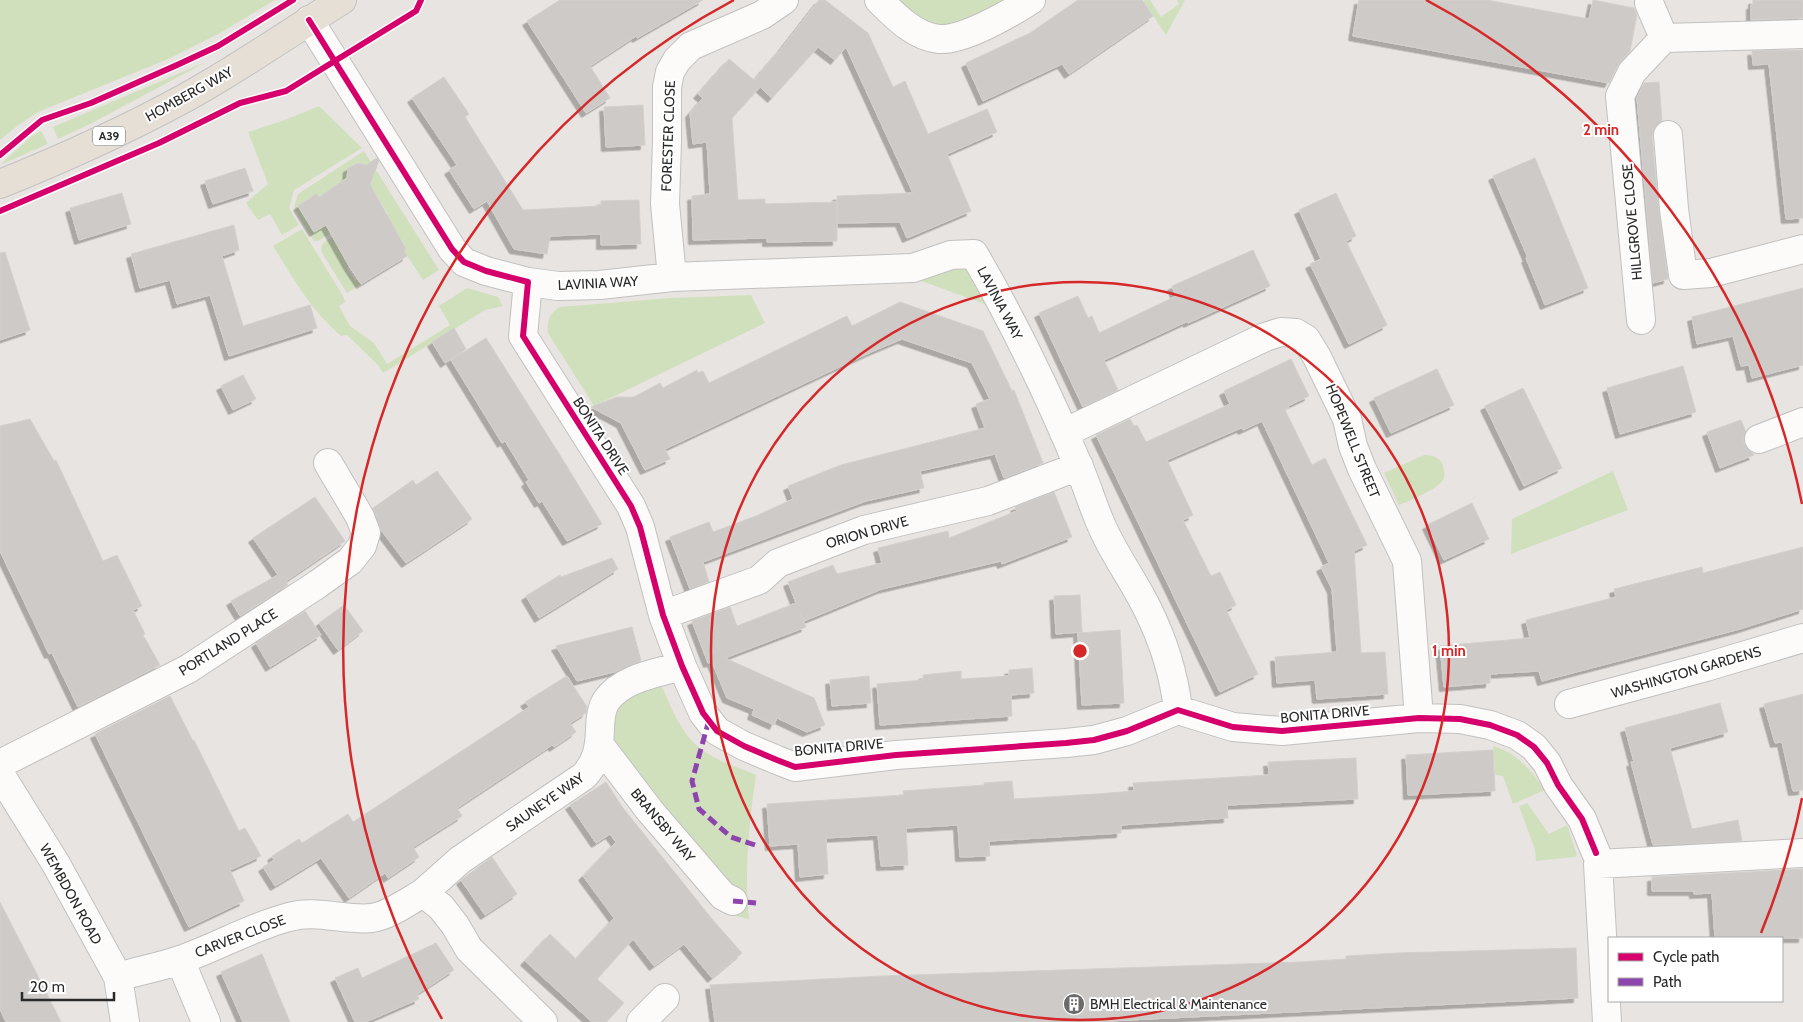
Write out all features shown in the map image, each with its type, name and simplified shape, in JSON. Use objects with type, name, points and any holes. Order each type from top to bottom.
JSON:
[{"type":"main road","name":"HOMBERG WAY","points":[[0,184],[61,158],[184,98],[245,63],[342,0]]},
{"type":"street","name":"FORESTER CLOSE","points":[[672,277],[665,204],[668,141],[667,87],[670,72],[677,60],[691,46],[762,15],[784,0]]},
{"type":"street","points":[[879,0],[907,26],[924,35],[939,39],[957,37],[976,29],[1031,0]]},
{"type":"street","points":[[1649,3],[1664,38],[1803,34]]},
{"type":"street","points":[[309,20],[452,250],[464,262],[486,271],[528,282]]},
{"type":"street","name":"HILLGROVE CLOSE","points":[[1641,320],[1620,96],[1632,72],[1664,38]]},
{"type":"street","points":[[1668,135],[1674,209],[1683,275],[1710,272],[1803,249]]},
{"type":"street","name":"LAVINIA WAY","points":[[528,282],[558,286],[600,285],[672,277],[913,268],[951,255],[974,254],[1002,304],[1064,433],[1079,466],[1100,523],[1147,607],[1166,650],[1175,683],[1178,710]]},
{"type":"street","name":"BONITA DRIVE","points":[[528,282],[524,336],[631,506],[640,527],[663,615],[682,666],[703,713],[717,731],[744,746],[796,767],[896,755],[1094,740],[1127,731],[1178,710],[1233,727],[1282,731],[1419,718],[1460,718],[1490,725],[1517,736],[1534,747],[1547,763],[1558,785],[1582,818],[1596,853]]},
{"type":"street","name":"HOPEWELL STREET","points":[[1064,433],[1265,338],[1281,332],[1296,333],[1306,339],[1317,356],[1347,419],[1353,446],[1362,470],[1408,561],[1419,718]]},
{"type":"street","points":[[1759,439],[1803,422]]},
{"type":"street","name":"PORTLAND PLACE","points":[[0,764],[188,669],[350,561],[362,546],[366,533],[360,518],[328,464]]},
{"type":"street","name":"ORION DRIVE","points":[[663,615],[760,580],[778,563],[864,530],[988,501],[1079,466]]},
{"type":"street","name":"WASHINGTON GARDENS","points":[[1569,704],[1706,667],[1803,638]]},
{"type":"street","name":"SAUNEYE WAY","points":[[423,893],[460,860],[584,776],[592,767],[597,756],[602,710],[607,700],[619,689],[633,681],[682,666]]},
{"type":"street","name":"BRANSBY WAY","points":[[599,744],[650,811],[723,896],[733,901]]},
{"type":"street","name":"WEMBDON ROAD","points":[[0,774],[56,864],[118,977],[125,1022]]},
{"type":"street","points":[[1607,1022],[1598,864],[1803,852]]},
{"type":"street","points":[[423,893],[441,907],[469,948],[542,1022]]},
{"type":"street","name":"CARVER CLOSE","points":[[118,977],[180,960],[263,924],[292,916],[316,914],[374,918],[394,910],[423,893]]},
{"type":"street","points":[[180,960],[206,1022]]},
{"type":"street","points":[[641,1022],[666,998]]},
{"type":"green space","points":[[0,0],[275,0],[220,33],[168,59],[38,112],[0,140]]},
{"type":"green space","points":[[901,0],[1009,0],[965,22],[942,26],[930,25],[919,20]]},
{"type":"green space","points":[[1150,0],[1161,17],[1179,4],[1177,0],[1185,0],[1166,35],[1143,1]]},
{"type":"green space","points":[[208,61],[92,123],[58,139],[53,127]]},
{"type":"green space","points":[[319,106],[362,148],[294,190],[289,208],[299,225],[282,235],[270,214],[258,220],[246,203],[268,184],[248,132]]},
{"type":"green space","points":[[41,131],[48,144],[0,165],[32,136]]},
{"type":"green space","points":[[364,151],[439,270],[423,280],[404,251],[406,248],[399,236],[383,217],[388,214],[370,184],[367,166],[358,163],[349,168],[347,178],[319,197],[316,194],[302,203],[314,232],[325,225],[331,233],[318,241],[314,241],[294,208],[298,194]]},
{"type":"green space","points":[[302,229],[343,296],[345,302],[339,306],[350,326],[374,343],[387,364],[450,325],[439,306],[467,288],[498,297],[503,306],[485,310],[383,373],[378,365],[347,335],[341,336],[320,315],[273,246]]},
{"type":"green space","points":[[333,237],[349,265],[347,268],[355,281],[358,280],[361,284],[347,293],[321,250],[325,241]]},
{"type":"green space","points":[[950,266],[969,268],[990,306],[916,279]]},
{"type":"green space","points":[[751,295],[765,323],[594,406],[548,333],[550,318],[553,312],[560,307],[670,298]]},
{"type":"green space","points":[[1424,455],[1433,456],[1442,463],[1444,478],[1442,482],[1431,490],[1399,505],[1384,473]]},
{"type":"green space","points":[[1613,471],[1628,510],[1511,554],[1512,519]]},
{"type":"green space","points":[[660,682],[676,718],[693,742],[713,757],[756,775],[748,847],[749,919],[736,916],[737,899],[655,801],[654,792],[637,771],[629,767],[611,745],[611,712],[618,702]]},
{"type":"green space","points":[[1493,746],[1502,749],[1523,763],[1545,790],[1513,804],[1503,776],[1495,775]]},
{"type":"green space","points":[[1527,803],[1549,834],[1567,825],[1577,855],[1575,857],[1536,861],[1535,850],[1519,806]]},
{"type":"building","points":[[560,0],[703,0],[637,38],[636,36],[590,66],[610,98],[586,113],[527,21]]},
{"type":"building","points":[[819,0],[825,0],[868,33],[893,87],[905,81],[928,134],[987,109],[997,132],[947,154],[971,211],[907,238],[900,222],[838,223],[837,196],[913,193],[846,47],[835,60],[818,47],[772,98],[760,87],[732,118],[738,200],[765,199],[765,204],[837,202],[837,241],[767,242],[767,238],[693,240],[692,196],[710,194],[707,142],[693,144],[690,113],[703,98],[698,94],[729,59],[754,80]]},
{"type":"building","points":[[1078,0],[1142,0],[1153,16],[1069,74],[1062,64],[983,101],[966,63],[1030,33]]},
{"type":"building","points":[[1359,0],[1487,0],[1589,19],[1593,0],[1634,8],[1637,15],[1630,51],[1618,65],[1609,83],[1353,36]]},
{"type":"building","points":[[1753,0],[1803,0],[1803,18],[1751,20]]},
{"type":"building","points":[[1803,50],[1803,218],[1786,219],[1769,64],[1753,65],[1752,51]]},
{"type":"building","points":[[444,77],[469,114],[465,117],[523,210],[601,206],[601,201],[639,200],[641,244],[601,245],[601,234],[550,236],[547,254],[514,249],[487,201],[474,209],[449,170],[457,165],[412,98]]},
{"type":"building","points":[[1659,82],[1662,121],[1654,128],[1652,136],[1668,279],[1653,283],[1637,98],[1644,83]]},
{"type":"building","points":[[643,105],[645,145],[606,147],[604,107]]},
{"type":"building","points":[[377,158],[379,161],[370,184],[406,249],[404,251],[407,256],[361,284],[326,225],[314,232],[298,206],[316,194],[319,197],[347,178],[348,168],[358,163],[366,165]]},
{"type":"building","points":[[1535,158],[1588,288],[1545,305],[1526,258],[1528,258],[1493,176]]},
{"type":"building","points":[[245,168],[253,191],[213,204],[205,181]]},
{"type":"building","points":[[122,193],[131,224],[79,240],[70,208]]},
{"type":"building","points":[[1336,193],[1356,236],[1346,241],[1387,325],[1349,344],[1310,264],[1321,259],[1299,210]]},
{"type":"building","points":[[234,225],[239,250],[222,256],[243,326],[310,305],[317,328],[229,356],[210,295],[177,304],[170,280],[140,288],[131,254]]},
{"type":"building","points":[[1253,250],[1270,286],[1104,360],[1118,390],[1083,407],[1039,313],[1078,296],[1088,318],[1092,316],[1099,333],[1176,296],[1172,286]]},
{"type":"building","points":[[5,252],[30,330],[0,340],[0,253]]},
{"type":"building","points":[[1803,288],[1803,365],[1752,378],[1749,365],[1741,366],[1733,336],[1697,344],[1692,317]]},
{"type":"building","points":[[900,302],[983,331],[1012,391],[1014,390],[1043,463],[1004,478],[995,454],[920,471],[924,488],[866,501],[703,562],[709,582],[690,589],[670,537],[709,522],[713,532],[756,516],[793,499],[788,486],[841,465],[985,428],[976,404],[990,399],[972,363],[902,339],[665,449],[670,459],[645,470],[621,423],[591,407],[617,397],[634,397],[660,383],[663,388],[697,370],[698,373],[703,371],[709,383],[847,316],[852,326]]},
{"type":"building","points":[[454,328],[466,349],[445,363],[432,342]]},
{"type":"building","points":[[486,338],[602,524],[567,541],[542,501],[539,503],[526,482],[529,480],[505,441],[502,443],[451,360]]},
{"type":"building","points":[[1291,359],[1309,396],[1288,406],[1289,408],[1285,410],[1312,465],[1325,458],[1367,545],[1354,551],[1361,653],[1385,652],[1388,694],[1317,699],[1315,680],[1277,683],[1275,657],[1337,652],[1332,589],[1321,567],[1329,563],[1262,421],[1167,460],[1193,515],[1183,520],[1211,576],[1220,572],[1236,605],[1226,610],[1258,674],[1220,692],[1096,435],[1130,419],[1134,426],[1137,425],[1146,442],[1230,404],[1224,391]]},
{"type":"building","points":[[1683,366],[1696,412],[1620,434],[1607,388]]},
{"type":"building","points":[[1437,369],[1454,405],[1391,433],[1374,398]]},
{"type":"building","points":[[243,375],[256,399],[233,410],[221,386]]},
{"type":"building","points":[[1523,388],[1562,468],[1524,486],[1485,406]]},
{"type":"building","points":[[30,419],[54,461],[56,460],[103,561],[117,555],[142,606],[133,610],[145,634],[143,635],[160,665],[78,707],[52,653],[49,654],[0,551],[0,426]]},
{"type":"building","points":[[1741,420],[1746,432],[1744,444],[1754,455],[1720,468],[1707,432]]},
{"type":"building","points":[[437,471],[472,519],[406,563],[381,530],[373,508],[413,480],[416,485]]},
{"type":"building","points":[[1054,492],[1072,537],[1002,564],[1001,561],[882,589],[804,621],[800,612],[806,627],[725,658],[814,698],[825,725],[807,732],[777,718],[774,725],[752,715],[754,709],[727,698],[712,662],[708,663],[692,621],[730,607],[737,626],[796,603],[788,582],[833,565],[837,574],[882,563],[878,548],[948,531],[949,538],[1017,511],[1015,507]]},
{"type":"building","points":[[315,497],[345,541],[286,581],[288,585],[240,616],[231,601],[278,575],[253,538]]},
{"type":"building","points":[[1472,503],[1489,539],[1444,560],[1427,525]]},
{"type":"building","points":[[1803,547],[1803,609],[1740,629],[1542,681],[1539,671],[1490,674],[1490,683],[1444,687],[1440,646],[1530,638],[1526,620],[1616,597],[1614,589],[1702,567],[1703,573]]},
{"type":"building","points":[[612,558],[618,569],[539,618],[526,596],[560,575],[561,577]]},
{"type":"building","points":[[1080,595],[1082,632],[1056,634],[1054,596]]},
{"type":"building","points":[[344,605],[363,631],[338,650],[319,623]]},
{"type":"building","points":[[305,611],[321,635],[270,667],[256,643]]},
{"type":"building","points":[[632,627],[641,661],[618,671],[577,681],[556,646]]},
{"type":"building","points":[[1120,630],[1124,703],[1082,705],[1078,633]]},
{"type":"building","points":[[1032,668],[1034,693],[1011,695],[1012,716],[880,725],[877,684],[923,680],[923,675],[961,671],[961,679],[1009,676],[1009,670]]},
{"type":"building","points":[[567,676],[587,707],[586,713],[570,723],[576,732],[554,747],[552,745],[457,808],[462,816],[413,847],[419,857],[388,878],[385,873],[349,898],[321,858],[275,886],[263,867],[274,860],[272,856],[299,839],[302,843],[348,814],[353,822],[529,707],[525,702]]},
{"type":"building","points":[[869,676],[871,703],[832,706],[830,680]]},
{"type":"building","points":[[1803,694],[1803,790],[1793,791],[1782,742],[1775,743],[1764,704]]},
{"type":"building","points":[[170,696],[239,831],[245,828],[261,856],[230,870],[244,901],[189,927],[95,734]]},
{"type":"building","points":[[1720,703],[1728,732],[1670,748],[1692,829],[1738,820],[1742,841],[1653,845],[1631,762],[1634,762],[1625,728]]},
{"type":"building","points":[[1493,750],[1495,791],[1408,795],[1406,755]]},
{"type":"building","points":[[1356,758],[1358,799],[1227,805],[1228,818],[1121,825],[1121,833],[989,841],[990,856],[960,857],[958,825],[906,828],[908,865],[881,866],[878,835],[826,838],[828,874],[800,877],[798,844],[770,846],[767,804],[904,795],[903,791],[1012,781],[1014,799],[1096,794],[1134,791],[1133,783],[1269,775],[1268,762]]},
{"type":"building","points":[[606,782],[623,808],[712,919],[742,953],[712,978],[684,944],[654,966],[633,939],[597,979],[624,1003],[606,1022],[592,1022],[525,961],[550,934],[576,959],[614,918],[583,876],[616,842],[610,834],[596,843],[570,805]]},
{"type":"building","points":[[492,857],[517,894],[485,915],[461,880]]},
{"type":"building","points":[[1803,869],[1803,938],[1715,937],[1712,893],[1694,894],[1694,891],[1652,891],[1652,877]]},
{"type":"building","points":[[0,902],[61,1022],[6,1022],[0,1009]]},
{"type":"building","points":[[436,943],[454,970],[417,994],[419,999],[366,1022],[355,1022],[335,978],[358,968],[362,978]]},
{"type":"building","points":[[1576,948],[1578,998],[1088,1022],[715,1022],[710,985],[882,976],[1300,962],[1346,959],[1346,956],[1397,953]]},
{"type":"building","points":[[262,954],[290,1022],[243,1022],[221,972]]},
{"type":"marked path","points":[[709,720],[692,781],[699,809],[731,837],[755,845]]},
{"type":"marked path","points":[[733,901],[756,903]]},
{"type":"cycle path","points":[[0,155],[42,120],[91,103],[218,46],[293,0]]},
{"type":"cycle path","points":[[0,211],[159,143],[240,103],[286,91],[416,11],[421,0]]},
{"type":"cycle path","points":[[309,20],[452,249],[464,262],[486,271],[528,282],[523,336],[631,506],[640,527],[663,615],[682,666],[703,713],[717,731],[744,746],[795,767],[896,755],[1094,740],[1127,731],[1178,710],[1233,727],[1282,731],[1419,718],[1460,719],[1490,725],[1517,735],[1534,747],[1547,763],[1558,785],[1582,819],[1596,853]]},
{"type":"place","name":"BMH Electrical & Maintenance","points":[[1074,1004]]}]
